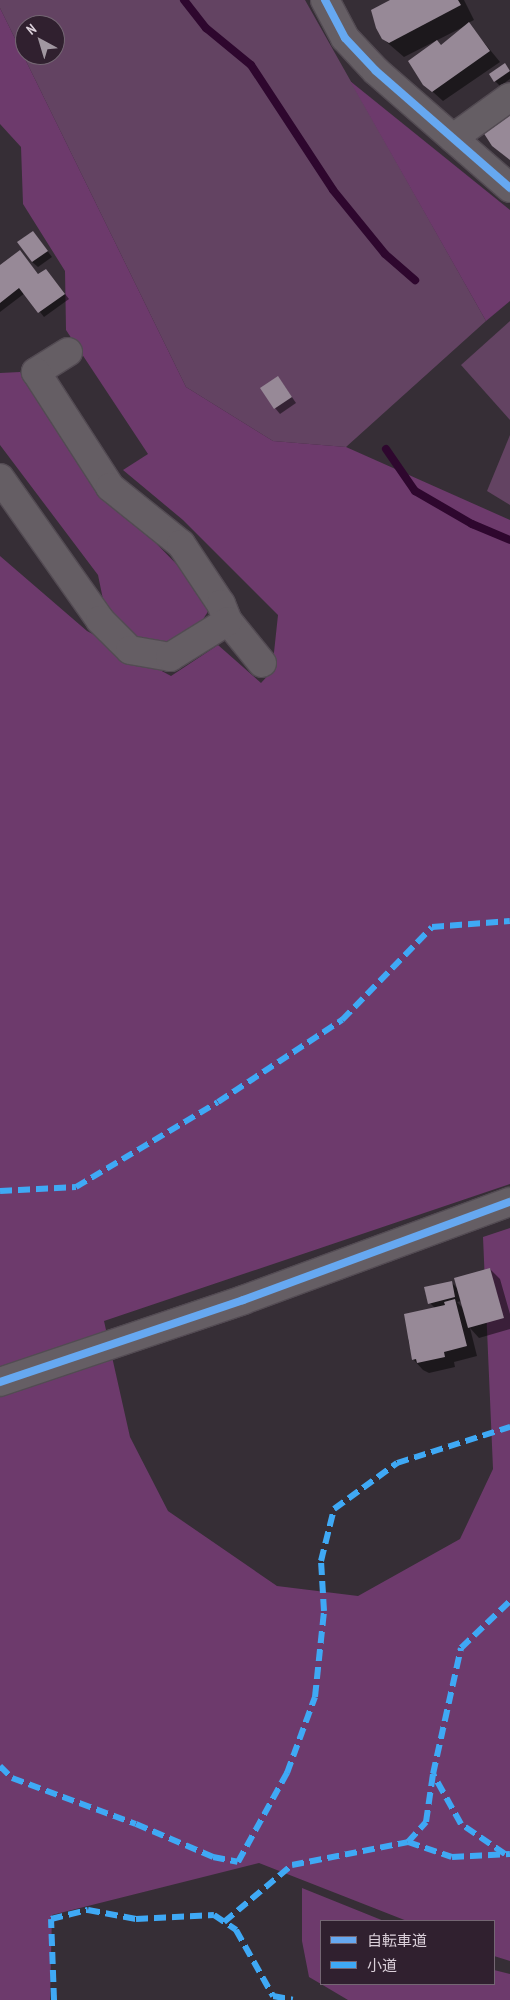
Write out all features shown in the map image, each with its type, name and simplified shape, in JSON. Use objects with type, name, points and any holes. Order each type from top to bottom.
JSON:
[{"type":"street","points":[[325,0],[345,38],[376,71],[510,188]]},
{"type":"street","points":[[453,138],[510,97]]},
{"type":"street","points":[[68,352],[36,372],[110,487],[181,544],[221,604],[228,621],[262,663]]},
{"type":"street","points":[[0,478],[100,620],[130,650],[170,657],[228,621]]},
{"type":"street","points":[[0,1382],[243,1300],[510,1202]]},
{"type":"shaded area","points":[[0,0],[305,0],[486,321],[346,447],[273,441],[186,387],[28,65],[65,65],[65,15],[15,15],[15,39],[0,8]]},
{"type":"shaded area","points":[[0,8],[15,39],[15,65],[28,65],[186,387],[273,441],[346,447],[510,520],[510,1184],[104,1321],[130,1437],[168,1511],[277,1586],[358,1596],[460,1539],[493,1469],[483,1237],[510,1228],[510,1961],[495,1956],[495,1920],[404,1920],[259,1863],[52,1915],[50,2000],[0,2000],[0,556],[87,631],[171,676],[218,645],[261,683],[272,671],[278,615],[183,520],[123,470],[148,454],[66,330],[65,271],[23,204],[21,147],[0,124]]},
{"type":"shaded area","points":[[350,81],[510,210],[510,301],[486,321]]},
{"type":"shaded area","points":[[510,321],[510,420],[461,365]]},
{"type":"shaded area","points":[[20,372],[108,500],[142,529],[195,583],[209,610],[192,636],[167,650],[126,640],[106,614],[98,575],[0,445],[0,373]]},
{"type":"shaded area","points":[[510,435],[510,505],[487,491]]},
{"type":"shaded area","points":[[302,1888],[382,1920],[320,1920],[320,1983],[309,1977],[302,1941]]},
{"type":"shaded area","points":[[495,1970],[510,1974],[510,2000],[348,2000],[323,1985],[495,1985]]},
{"type":"building","points":[[390,0],[458,0],[461,5],[389,43],[382,39],[376,28],[371,10]]},
{"type":"building","points":[[469,22],[490,51],[432,92],[423,85],[408,61],[437,40],[441,45]]},
{"type":"building","points":[[505,63],[510,71],[494,82],[489,74]]},
{"type":"building","points":[[510,114],[510,160],[492,146],[483,132]]},
{"type":"building","points":[[33,231],[48,251],[32,262],[17,242]]},
{"type":"building","points":[[20,250],[38,274],[46,269],[65,294],[38,313],[19,288],[0,303],[0,265]]},
{"type":"building","points":[[278,376],[292,397],[274,409],[260,388]]},
{"type":"building","points":[[490,1268],[504,1318],[468,1328],[454,1278]]},
{"type":"building","points":[[452,1281],[455,1297],[428,1304],[424,1287]]},
{"type":"building","points":[[455,1299],[467,1346],[444,1352],[445,1357],[417,1363],[416,1359],[412,1360],[404,1314],[445,1305],[444,1302]]},
{"type":"waterway","points":[[184,0],[206,28],[251,65],[333,190],[385,254],[415,280]]},
{"type":"waterway","points":[[386,449],[415,491],[472,524],[510,540]]},
{"type":"marked path","points":[[0,1191],[76,1187],[218,1102],[342,1020],[432,927],[510,921]]},
{"type":"marked path","points":[[0,1766],[12,1778],[136,1824],[213,1857],[238,1862],[287,1773],[315,1697],[324,1611],[321,1561],[334,1509],[397,1463],[510,1427]]},
{"type":"marked path","points":[[505,1854],[461,1824],[433,1774],[461,1648],[510,1601]]},
{"type":"marked path","points":[[408,1842],[426,1822],[433,1774]]},
{"type":"marked path","points":[[224,1922],[292,1865],[408,1842],[452,1857],[510,1854]]},
{"type":"marked path","points":[[54,2000],[51,1919],[88,1910],[136,1919],[214,1915],[236,1930],[273,1996],[293,2000]]},
{"type":"cycle path","points":[[325,0],[345,38],[376,71],[510,188]]},
{"type":"cycle path","points":[[0,1382],[243,1300],[510,1202]]}]
